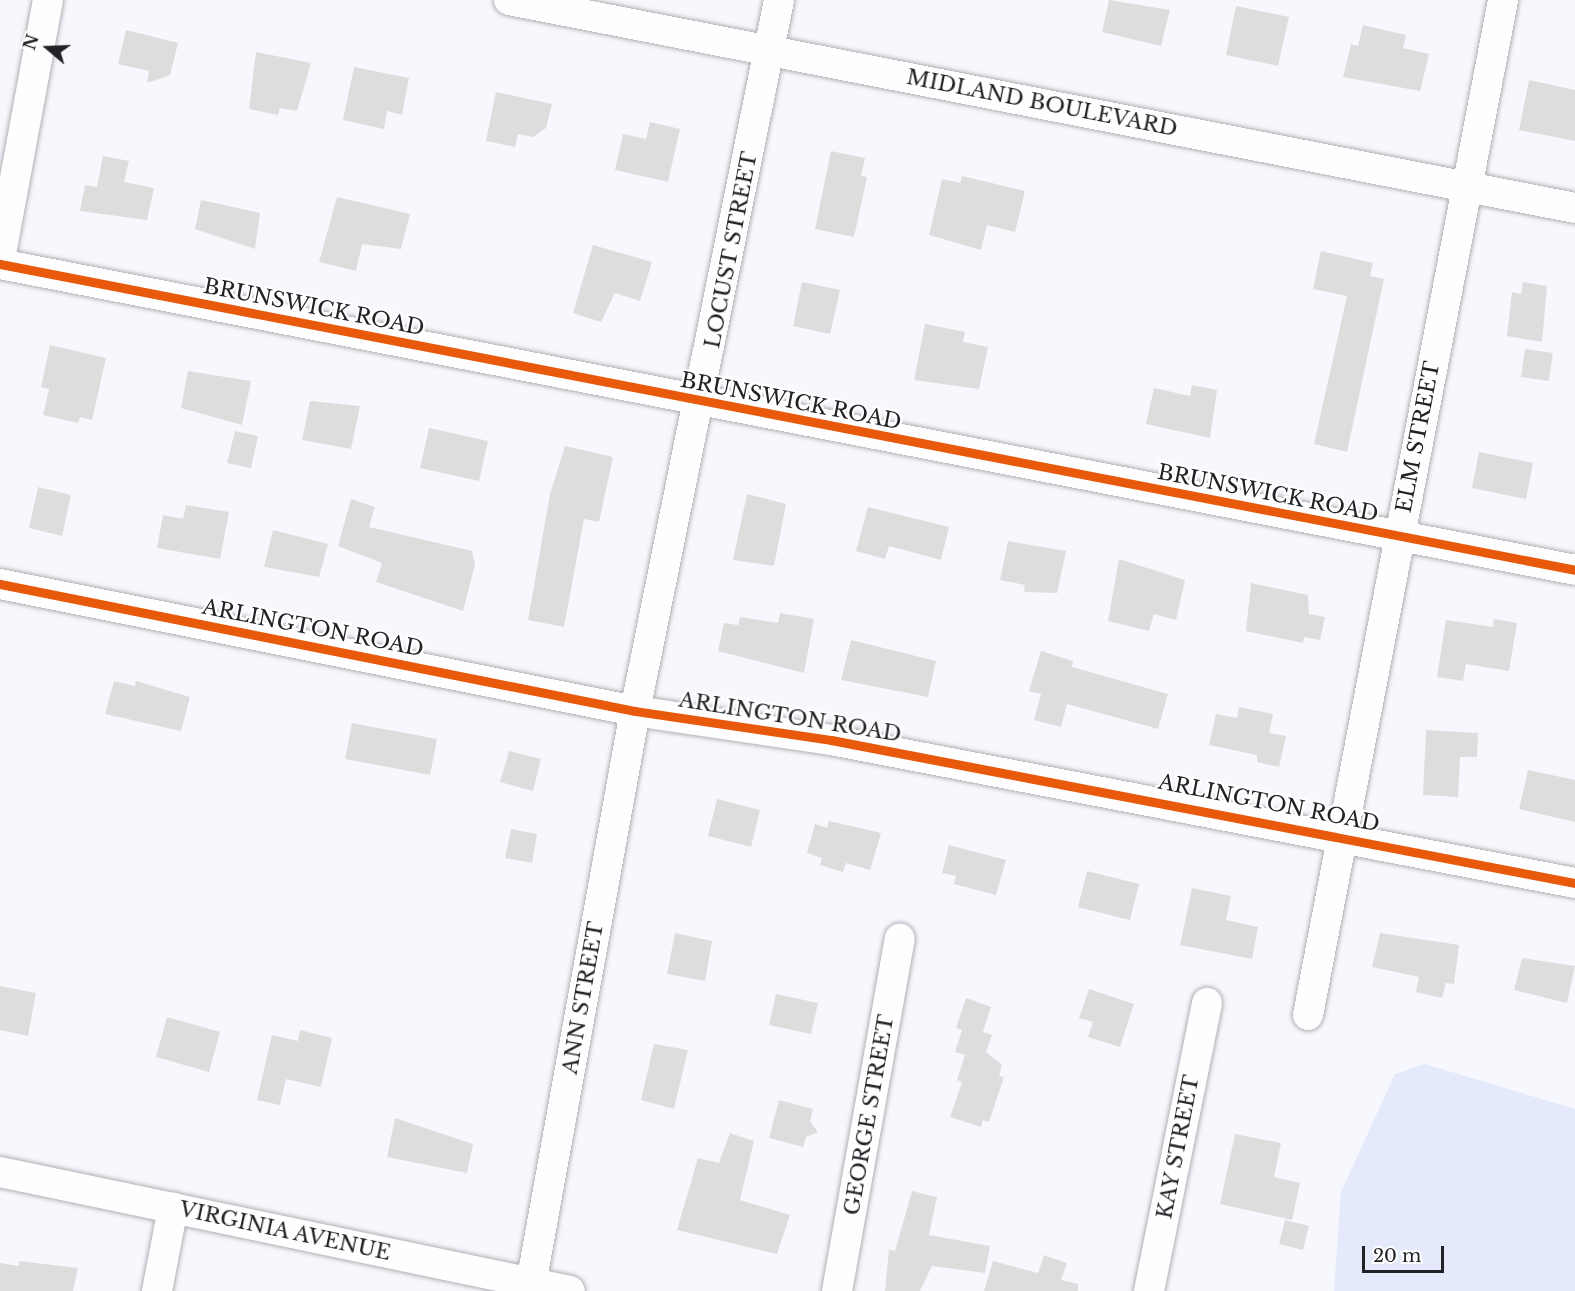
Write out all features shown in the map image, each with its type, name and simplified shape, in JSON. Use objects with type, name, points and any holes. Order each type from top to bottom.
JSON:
[{"type":"street","points":[[0,259],[48,0]]},
{"type":"street","name":"MIDLAND BOULEVARD","points":[[508,0],[1575,208]]},
{"type":"street","name":"LOCUST STREET","points":[[635,711],[702,402],[779,0]]},
{"type":"street","name":"ELM STREET","points":[[1308,1015],[1503,0]]},
{"type":"street","name":"BRUNSWICK ROAD","points":[[0,264],[1575,570]]},
{"type":"street","name":"ARLINGTON ROAD","points":[[0,584],[635,711],[831,740],[1342,835],[1575,883]]},
{"type":"street","name":"ANN STREET","points":[[531,1284],[635,711]]},
{"type":"street","name":"GEORGE STREET","points":[[837,1291],[900,939]]},
{"type":"street","name":"KAY STREET","points":[[1149,1291],[1207,1003]]},
{"type":"street","name":"VIRGINIA AVENUE","points":[[0,1172],[570,1291]]},
{"type":"street","points":[[157,1291],[174,1208]]},
{"type":"shaded area","points":[[1425,1064],[1575,1109],[1575,1291],[1334,1291],[1341,1192],[1395,1074]]},
{"type":"building","points":[[1109,0],[1170,10],[1161,46],[1102,32]]},
{"type":"building","points":[[1236,6],[1289,17],[1278,66],[1226,55]]},
{"type":"building","points":[[1363,25],[1406,35],[1403,48],[1429,54],[1420,91],[1343,77],[1351,44],[1358,46]]},
{"type":"building","points":[[126,30],[178,43],[170,75],[147,83],[149,71],[118,64]]},
{"type":"building","points":[[256,52],[311,63],[297,111],[280,108],[278,115],[249,109]]},
{"type":"building","points":[[354,67],[409,78],[402,115],[387,111],[384,129],[343,120]]},
{"type":"building","points":[[1529,80],[1575,90],[1575,141],[1519,130]]},
{"type":"building","points":[[496,92],[552,104],[546,128],[533,137],[518,134],[515,147],[486,141]]},
{"type":"building","points":[[650,122],[680,129],[668,182],[615,170],[623,134],[646,139]]},
{"type":"building","points":[[831,151],[865,158],[861,176],[867,177],[854,237],[815,229]]},
{"type":"building","points":[[103,156],[129,161],[124,182],[154,188],[147,220],[80,211],[85,185],[97,187]]},
{"type":"building","points":[[962,176],[1025,191],[1015,232],[987,225],[981,250],[929,235],[942,179],[960,183]]},
{"type":"building","points":[[337,197],[410,214],[401,249],[362,244],[356,271],[319,262]]},
{"type":"building","points":[[201,200],[260,213],[255,249],[195,229]]},
{"type":"building","points":[[593,245],[652,262],[640,301],[615,293],[601,322],[573,313]]},
{"type":"building","points":[[1321,251],[1373,263],[1370,276],[1384,279],[1347,452],[1314,444],[1347,296],[1313,289]]},
{"type":"building","points":[[802,282],[840,290],[830,334],[793,326]]},
{"type":"building","points":[[1523,282],[1547,286],[1542,342],[1507,336],[1512,292],[1521,294]]},
{"type":"building","points":[[925,324],[965,332],[963,342],[988,347],[979,389],[914,380]]},
{"type":"building","points":[[50,345],[106,358],[92,420],[80,417],[78,423],[43,415],[49,389],[41,387]]},
{"type":"building","points":[[1525,349],[1553,353],[1549,381],[1521,377]]},
{"type":"building","points":[[188,371],[251,381],[242,425],[181,408]]},
{"type":"building","points":[[1192,385],[1217,390],[1210,438],[1146,424],[1154,388],[1190,396]]},
{"type":"building","points":[[310,401],[360,406],[351,449],[302,440]]},
{"type":"building","points":[[429,428],[488,441],[479,481],[420,468]]},
{"type":"building","points":[[235,431],[258,436],[251,468],[227,463]]},
{"type":"building","points":[[565,446],[613,457],[599,522],[584,519],[564,627],[528,620],[550,494]]},
{"type":"building","points":[[1479,452],[1533,463],[1526,499],[1472,488]]},
{"type":"building","points":[[38,487],[71,495],[62,536],[29,528]]},
{"type":"building","points":[[747,494],[786,504],[774,566],[733,560]]},
{"type":"building","points":[[351,499],[375,507],[369,527],[472,551],[475,565],[463,611],[376,582],[382,563],[338,546]]},
{"type":"building","points":[[186,505],[229,512],[220,559],[157,548],[163,515],[183,519]]},
{"type":"building","points":[[868,507],[949,527],[941,560],[889,546],[885,559],[856,551]]},
{"type":"building","points":[[273,530],[328,544],[319,577],[264,567]]},
{"type":"building","points":[[1008,541],[1066,551],[1057,593],[1024,592],[1025,585],[1000,580]]},
{"type":"building","points":[[1119,559],[1185,580],[1176,620],[1154,614],[1149,631],[1108,621]]},
{"type":"building","points":[[1251,583],[1308,595],[1309,614],[1325,617],[1320,640],[1304,637],[1303,643],[1246,631]]},
{"type":"building","points":[[780,613],[814,619],[804,673],[718,651],[724,623],[738,625],[740,617],[778,623]]},
{"type":"building","points":[[1494,619],[1517,623],[1509,671],[1466,664],[1463,681],[1437,677],[1446,620],[1493,627]]},
{"type":"building","points":[[851,640],[936,661],[928,697],[841,680]]},
{"type":"building","points":[[1041,651],[1073,661],[1072,667],[1168,694],[1158,729],[1067,704],[1061,727],[1034,720],[1041,694],[1029,691]]},
{"type":"building","points":[[114,681],[135,686],[136,681],[190,697],[181,731],[105,714]]},
{"type":"building","points":[[1239,707],[1273,714],[1269,733],[1286,736],[1279,767],[1257,762],[1257,755],[1209,745],[1216,714],[1237,718]]},
{"type":"building","points":[[352,723],[437,739],[430,775],[345,759]]},
{"type":"building","points":[[1426,730],[1478,733],[1477,757],[1460,757],[1458,797],[1423,795]]},
{"type":"building","points":[[509,751],[541,759],[533,791],[500,782]]},
{"type":"building","points":[[1528,770],[1575,780],[1575,822],[1519,809]]},
{"type":"building","points":[[717,799],[760,810],[751,847],[708,836]]},
{"type":"building","points":[[829,821],[881,833],[870,870],[846,863],[843,872],[820,865],[822,858],[807,853],[815,824],[827,828]]},
{"type":"building","points":[[511,829],[537,834],[532,863],[505,858]]},
{"type":"building","points":[[949,845],[1006,860],[996,895],[954,884],[956,876],[942,873]]},
{"type":"building","points":[[1087,871],[1139,884],[1130,920],[1078,907]]},
{"type":"building","points":[[1192,888],[1231,896],[1226,920],[1258,927],[1252,959],[1180,945]]},
{"type":"building","points":[[675,933],[712,941],[705,981],[667,974]]},
{"type":"building","points":[[1380,933],[1459,945],[1454,984],[1446,983],[1442,998],[1416,992],[1419,977],[1372,967]]},
{"type":"building","points":[[1522,958],[1575,966],[1567,1003],[1514,990]]},
{"type":"building","points":[[0,986],[36,993],[28,1036],[0,1030]]},
{"type":"building","points":[[1089,989],[1134,1004],[1120,1047],[1088,1037],[1093,1022],[1079,1018]]},
{"type":"building","points":[[776,994],[818,1003],[811,1034],[769,1025]]},
{"type":"building","points":[[966,998],[991,1007],[983,1032],[992,1035],[986,1052],[1002,1065],[999,1076],[1004,1077],[989,1122],[983,1120],[981,1127],[950,1117],[962,1082],[957,1080],[965,1055],[955,1052],[962,1030],[956,1028]]},
{"type":"building","points":[[167,1017],[220,1032],[209,1072],[156,1057]]},
{"type":"building","points":[[300,1030],[332,1038],[321,1087],[286,1079],[280,1105],[257,1100],[272,1035],[298,1041]]},
{"type":"building","points":[[654,1044],[688,1050],[674,1109],[641,1100]]},
{"type":"building","points":[[779,1100],[813,1109],[810,1121],[818,1132],[806,1137],[803,1147],[769,1138]]},
{"type":"building","points":[[395,1118],[473,1144],[467,1173],[387,1157]]},
{"type":"building","points":[[730,1133],[754,1141],[740,1200],[790,1215],[777,1254],[677,1230],[698,1158],[719,1163]]},
{"type":"building","points":[[1235,1134],[1281,1143],[1274,1177],[1300,1183],[1292,1220],[1220,1204]]},
{"type":"building","points":[[912,1191],[937,1197],[929,1235],[990,1246],[985,1273],[932,1266],[920,1291],[885,1291],[889,1249],[895,1251]]},
{"type":"building","points":[[1285,1220],[1309,1226],[1303,1250],[1279,1244]]},
{"type":"building","points":[[1044,1255],[1067,1263],[1061,1280],[1078,1284],[1078,1291],[984,1291],[993,1261],[1038,1273]]},
{"type":"building","points":[[19,1261],[78,1268],[73,1291],[0,1291],[0,1263],[19,1266]]},
{"type":"cycle path","points":[[0,264],[1575,570]]},
{"type":"cycle path","points":[[0,584],[635,711],[831,740],[1575,883]]}]
